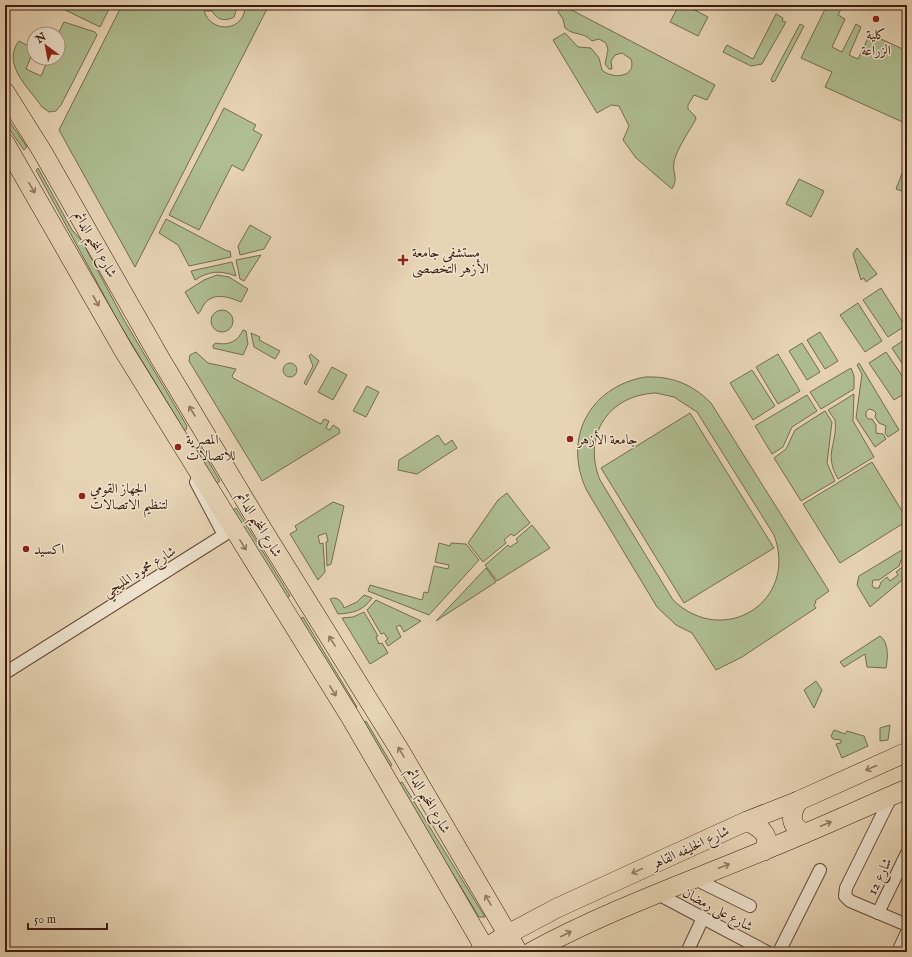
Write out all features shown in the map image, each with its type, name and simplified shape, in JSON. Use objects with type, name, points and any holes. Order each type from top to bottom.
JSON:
[{"type":"main road","name":"شارع المخيم الدائم","points":[[5,92],[42,151],[161,360],[372,706],[518,952]]},
{"type":"main road","name":"شارع المخيم الدائم","points":[[5,143],[19,165],[124,351],[189,459],[351,718],[484,951]]},
{"type":"main road","points":[[19,165],[42,151]]},
{"type":"main road","points":[[189,459],[188,445],[194,440],[201,438],[209,440]]},
{"type":"main road","points":[[351,718],[372,706]]},
{"type":"main road","name":"شارع الخليفه القاهر","points":[[484,951],[508,934],[557,908],[746,821],[798,801],[907,752]]},
{"type":"main road","name":"شارع الخليفه القاهر","points":[[531,952],[580,926],[656,893],[764,851],[900,792]]},
{"type":"main road","points":[[798,801],[791,814],[792,821],[795,828],[805,833]]},
{"type":"main road","points":[[746,821],[761,829],[765,834],[767,843],[764,851]]},
{"type":"street","name":"شارع محمود المليجي","points":[[5,673],[224,535],[199,489],[189,459]]},
{"type":"street","points":[[900,792],[845,892],[845,896],[850,901],[907,925]]},
{"type":"street","name":"شارع 12","points":[[878,913],[907,853]]},
{"type":"street","points":[[779,952],[820,870]]},
{"type":"street","points":[[693,878],[750,906]]},
{"type":"street","name":"شارع على رمضان","points":[[656,893],[762,951]]},
{"type":"street","points":[[687,952],[703,918]]},
{"type":"street","points":[[898,952],[907,932]]},
{"type":"green space","points":[[55,5],[111,5],[100,27]]},
{"type":"green space","points":[[122,5],[203,5],[211,8],[212,5],[238,5],[234,17],[224,20],[216,16],[212,11],[204,11],[208,19],[214,24],[221,27],[228,27],[235,25],[240,20],[244,14],[245,5],[269,5],[135,267],[59,130]]},
{"type":"green space","points":[[562,5],[715,85],[707,100],[694,95],[688,105],[688,109],[696,119],[675,157],[675,181],[672,189],[636,158],[623,140],[629,126],[619,106],[611,105],[597,113],[553,40],[565,33],[578,47],[591,48],[599,58],[602,70],[612,75],[623,75],[631,70],[631,59],[622,53],[615,55],[611,61],[612,69],[609,69],[605,64],[608,50],[606,43],[599,39],[592,41],[585,36],[565,28],[563,19],[558,12]]},
{"type":"green space","points":[[679,5],[685,5],[708,17],[698,36],[670,22]]},
{"type":"green space","points":[[827,5],[843,5],[838,15],[845,19],[832,47],[842,52],[856,24],[861,27],[849,55],[858,59],[870,34],[907,51],[907,124],[825,87],[832,72],[801,58]]},
{"type":"green space","points":[[776,14],[783,18],[782,21],[786,22],[762,64],[751,66],[723,52],[727,45],[753,59]]},
{"type":"green space","points":[[64,22],[95,32],[97,35],[61,105],[56,111],[49,112],[42,107],[19,76],[13,58],[14,50],[19,41],[26,45],[26,69],[41,76],[45,66],[66,66],[66,26],[62,26]]},
{"type":"green space","points":[[800,24],[804,26],[775,81],[772,82],[771,79]]},
{"type":"green space","points":[[224,108],[256,125],[253,130],[262,135],[243,171],[232,165],[199,230],[169,215]]},
{"type":"green space","points":[[5,115],[27,147],[24,150],[5,123]]},
{"type":"green space","points":[[907,161],[907,193],[896,189]]},
{"type":"green space","points":[[38,168],[72,230],[82,241],[124,320],[187,426],[186,430],[184,430],[119,323],[36,170]]},
{"type":"green space","points":[[799,179],[824,191],[811,217],[786,204]]},
{"type":"green space","points":[[166,219],[227,251],[230,251],[231,257],[189,266],[178,245],[159,233]]},
{"type":"green space","points":[[250,225],[271,237],[264,249],[240,255],[238,246]]},
{"type":"green space","points":[[857,248],[877,274],[866,282],[864,278],[861,280],[853,254]]},
{"type":"green space","points":[[261,255],[244,281],[240,279],[236,260]]},
{"type":"green space","points":[[232,262],[236,276],[215,272],[195,280],[191,271]]},
{"type":"green space","points":[[217,275],[229,277],[248,289],[241,302],[222,296],[213,298],[205,303],[198,314],[185,292],[204,280]]},
{"type":"green space","points":[[881,288],[905,326],[888,337],[863,300]]},
{"type":"green space","points":[[858,303],[882,341],[865,352],[840,315]]},
{"type":"green space","points":[[222,310],[230,313],[233,321],[230,329],[222,332],[214,329],[211,321],[214,313]]},
{"type":"green space","points":[[243,330],[246,331],[248,344],[243,355],[213,348],[213,345],[216,343],[225,344],[236,340]]},
{"type":"green space","points":[[820,332],[838,361],[825,369],[807,340]]},
{"type":"green space","points":[[251,333],[260,337],[259,340],[280,351],[275,359],[254,347]]},
{"type":"green space","points":[[907,338],[907,371],[892,348]]},
{"type":"green space","points":[[802,343],[820,372],[807,380],[789,351]]},
{"type":"green space","points":[[196,352],[208,363],[236,369],[232,376],[233,378],[321,424],[324,419],[329,421],[326,428],[330,430],[333,425],[339,429],[340,433],[262,481],[189,361],[190,355]]},
{"type":"green space","points":[[886,352],[907,383],[907,392],[894,400],[869,363]]},
{"type":"green space","points":[[311,354],[319,361],[306,385],[304,383],[313,366],[309,356]]},
{"type":"green space","points":[[778,354],[800,391],[778,404],[756,367]]},
{"type":"green space","points":[[287,363],[293,363],[297,367],[297,373],[293,377],[287,377],[283,373],[283,367]]},
{"type":"green space","points":[[859,363],[899,430],[888,437],[885,433],[886,426],[879,423],[875,417],[876,413],[869,409],[866,412],[866,416],[868,419],[872,419],[876,425],[876,433],[883,434],[886,439],[875,447],[856,418],[862,374],[857,365]]},
{"type":"green space","points":[[332,367],[347,375],[333,400],[318,392]]},
{"type":"green space","points":[[851,368],[854,376],[854,389],[821,409],[810,392]]},
{"type":"green space","points":[[752,370],[775,406],[753,420],[730,383]]},
{"type":"green space","points":[[645,377],[673,380],[689,386],[704,396],[711,403],[829,591],[815,601],[816,603],[814,605],[816,608],[742,657],[716,670],[692,633],[676,625],[657,607],[587,491],[580,472],[578,453],[580,435],[586,418],[595,404],[609,392],[625,383]],"holes":[[[656,393],[674,397],[697,412],[774,535],[779,559],[776,580],[766,597],[752,611],[734,618],[714,620],[693,614],[673,600],[600,480],[595,464],[594,448],[597,434],[603,421],[612,410],[624,401],[639,396]]]},
{"type":"green space","points":[[367,386],[379,392],[366,417],[353,411]]},
{"type":"green space","points":[[854,394],[853,421],[874,457],[838,479],[834,470],[831,455],[835,436],[835,420],[828,410]]},
{"type":"green space","points":[[807,395],[817,411],[792,427],[783,447],[772,454],[755,426]]},
{"type":"green space","points":[[825,411],[832,422],[827,463],[835,481],[801,501],[774,458],[786,449],[795,430]]},
{"type":"green space","points":[[690,413],[774,548],[684,603],[601,468]]},
{"type":"green space","points":[[438,435],[445,445],[452,440],[457,448],[417,474],[398,470],[399,460]]},
{"type":"green space","points":[[200,447],[220,481],[216,484],[195,449]]},
{"type":"green space","points":[[872,462],[907,521],[840,563],[803,504]]},
{"type":"green space","points":[[507,493],[530,523],[514,536],[511,534],[504,540],[506,543],[483,562],[468,543],[498,500]]},
{"type":"green space","points":[[333,502],[344,506],[331,564],[327,566],[326,542],[328,541],[326,533],[318,536],[320,544],[323,543],[325,572],[318,580],[290,534],[297,530],[295,526]]},
{"type":"green space","points":[[236,508],[290,596],[285,598],[233,510]]},
{"type":"green space","points":[[532,525],[550,548],[497,581],[485,565],[508,545],[510,547],[518,542],[516,539]]},
{"type":"green space","points":[[439,543],[450,546],[451,543],[466,544],[479,560],[429,615],[368,591],[370,585],[422,600],[424,592],[428,593],[434,566],[448,569],[449,565],[435,562]]},
{"type":"green space","points":[[907,547],[907,560],[901,560],[899,566],[879,580],[873,580],[872,585],[874,588],[879,588],[881,582],[887,577],[890,581],[898,575],[896,572],[901,568],[907,568],[907,576],[870,607],[857,585],[859,576]]},
{"type":"green space","points":[[486,568],[496,582],[436,621]]},
{"type":"green space","points":[[364,595],[372,598],[365,606],[353,612],[343,614],[338,614],[330,599],[335,598],[339,600],[344,608],[357,602]]},
{"type":"green space","points":[[376,600],[421,621],[404,632],[400,625],[396,627],[401,637],[388,646],[385,641],[388,639],[384,633],[381,634],[367,610]]},
{"type":"green space","points":[[364,612],[378,636],[376,637],[379,644],[382,643],[388,653],[370,664],[342,618],[353,617]]},
{"type":"green space","points":[[303,617],[357,707],[353,709],[298,620]]},
{"type":"green space","points":[[880,636],[885,642],[886,646],[886,668],[867,667],[865,654],[844,667],[840,662]]},
{"type":"green space","points":[[816,681],[822,690],[814,708],[804,690]]},
{"type":"green space","points":[[366,721],[392,765],[388,767],[362,724]]},
{"type":"green space","points":[[890,725],[888,740],[880,741],[880,728]]},
{"type":"green space","points":[[834,730],[845,734],[847,731],[864,736],[868,746],[842,758],[836,744],[841,743],[841,740],[833,739],[831,736]]},
{"type":"green space","points":[[402,782],[485,917],[479,917],[398,784]]},
{"type":"place","name":"كلية الزراعة","points":[[876,19]]},
{"type":"place","name":"مستشفى جامعة الأزهر التخصصى","points":[[403,260]]},
{"type":"place","name":"جامعة الأزهر","points":[[570,439]]},
{"type":"place","name":"المصرية للاتصالات","points":[[178,447]]},
{"type":"place","name":"الجهاز القومي لتنظيم الاتصالات","points":[[82,496]]},
{"type":"place","name":"اكسيد","points":[[26,549]]}]
